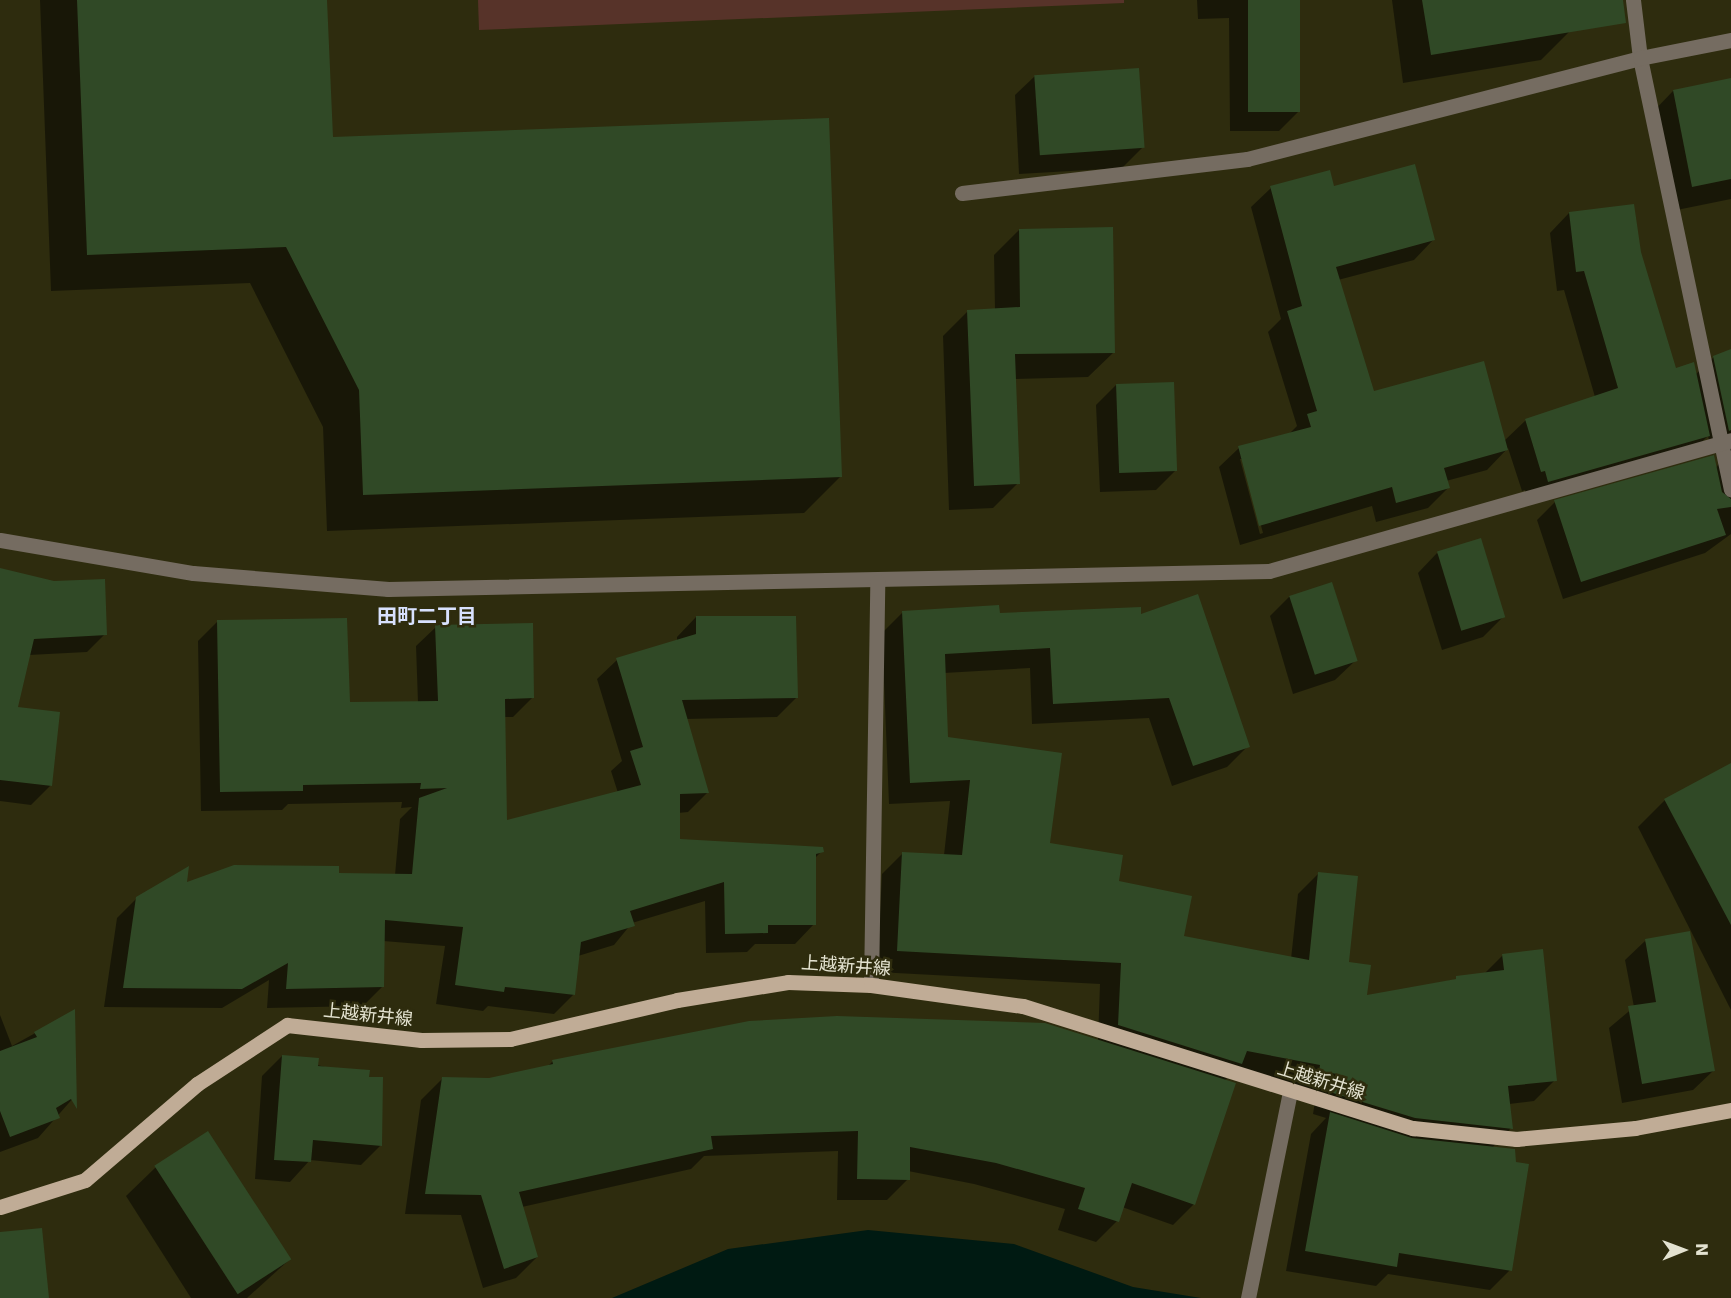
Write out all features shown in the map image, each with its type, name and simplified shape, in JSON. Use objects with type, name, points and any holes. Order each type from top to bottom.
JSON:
[{"type":"main road","name":"上越新井線","points":[[0,1207],[85,1180],[197,1084],[287,1025],[421,1040],[510,1039],[677,1000],[788,982],[871,985],[1023,1006],[1290,1092],[1413,1128],[1515,1139],[1635,1128],[1731,1110]]},
{"type":"street","points":[[1633,0],[1640,58],[1725,442],[1731,489]]},
{"type":"street","points":[[962,193],[1247,159],[1640,58],[1731,40]]},
{"type":"street","points":[[0,540],[193,573],[388,589],[878,582],[1269,571],[1725,442]]},
{"type":"street","points":[[871,985],[878,582]]},
{"type":"street","points":[[1248,1298],[1290,1092]]},
{"type":"shaded area","points":[[478,0],[1124,0],[1124,3],[479,30]]},
{"type":"shaded area","points":[[868,1230],[1014,1244],[1133,1287],[1201,1298],[612,1298],[728,1249]]},
{"type":"building","points":[[77,0],[327,0],[333,137],[829,118],[842,477],[363,495],[359,390],[286,247],[87,255]]},
{"type":"building","points":[[1248,0],[1300,0],[1300,112],[1248,112]]},
{"type":"building","points":[[1422,0],[1623,0],[1626,23],[1431,55]]},
{"type":"building","points":[[1139,68],[1145,148],[1040,155],[1034,75]]},
{"type":"building","points":[[1731,78],[1731,179],[1692,187],[1673,90]]},
{"type":"building","points":[[1415,164],[1435,240],[1336,267],[1374,391],[1484,361],[1508,450],[1444,468],[1450,488],[1396,503],[1392,487],[1259,526],[1238,446],[1311,427],[1307,414],[1317,411],[1287,311],[1302,306],[1270,186],[1330,170],[1334,186]]},
{"type":"building","points":[[1634,204],[1641,252],[1676,368],[1694,362],[1710,436],[1548,482],[1545,471],[1541,472],[1525,419],[1618,388],[1584,271],[1576,272],[1569,212]]},
{"type":"building","points":[[1113,227],[1115,353],[1015,354],[1020,484],[974,486],[967,310],[1020,307],[1019,229]]},
{"type":"building","points":[[1731,349],[1731,430],[1729,431],[1713,356]]},
{"type":"building","points":[[1174,382],[1177,471],[1119,473],[1116,384]]},
{"type":"building","points":[[1714,455],[1722,492],[1731,499],[1731,507],[1717,509],[1726,535],[1581,582],[1554,500]]},
{"type":"building","points":[[1481,538],[1505,617],[1461,631],[1437,551]]},
{"type":"building","points":[[0,568],[54,581],[105,579],[107,635],[34,639],[18,707],[60,712],[52,786],[0,780]]},
{"type":"building","points":[[1332,582],[1358,661],[1315,675],[1289,596]]},
{"type":"building","points":[[1198,594],[1250,747],[1193,766],[1169,698],[1053,704],[1050,648],[945,654],[948,737],[1062,753],[1050,843],[1123,855],[1119,881],[1192,896],[1184,936],[1309,960],[1318,872],[1358,876],[1349,962],[1371,965],[1367,995],[1456,979],[1456,976],[1504,970],[1502,954],[1543,949],[1557,1081],[1508,1086],[1513,1129],[1415,1118],[1333,1093],[1337,1074],[1319,1071],[1320,1065],[1247,1051],[1242,1064],[1118,1025],[1121,963],[897,951],[902,852],[962,855],[970,780],[910,783],[902,611],[999,605],[1000,613],[1141,607],[1141,614]]},
{"type":"building","points":[[696,616],[796,616],[798,698],[682,700],[709,793],[680,794],[680,839],[823,847],[824,852],[816,854],[816,925],[768,925],[768,933],[725,934],[724,882],[630,911],[635,926],[581,942],[575,995],[505,987],[504,992],[455,985],[463,927],[385,920],[384,987],[286,989],[288,963],[242,989],[123,988],[136,897],[189,866],[187,882],[234,865],[339,866],[339,873],[412,874],[419,798],[447,788],[420,789],[421,783],[303,785],[303,791],[220,792],[217,620],[347,618],[350,702],[438,701],[435,625],[533,623],[534,698],[505,699],[507,820],[641,785],[630,751],[643,747],[616,658],[696,634]]},
{"type":"building","points":[[1731,763],[1731,925],[1664,799]]},
{"type":"building","points":[[1690,931],[1715,1071],[1642,1084],[1628,1006],[1656,1002],[1645,939]]},
{"type":"building","points":[[75,1009],[77,1109],[71,1099],[56,1108],[60,1118],[10,1137],[0,1111],[0,1051],[37,1037],[34,1032]]},
{"type":"building","points":[[837,1016],[1045,1023],[1236,1083],[1195,1205],[1132,1183],[1119,1222],[1078,1209],[1085,1188],[996,1163],[910,1147],[910,1180],[857,1179],[858,1131],[711,1136],[713,1149],[519,1192],[538,1257],[504,1269],[481,1195],[425,1194],[442,1077],[489,1078],[553,1064],[552,1060],[749,1021]]},
{"type":"building","points":[[282,1055],[319,1058],[318,1066],[370,1070],[369,1077],[383,1077],[382,1146],[313,1140],[311,1162],[274,1160]]},
{"type":"building","points":[[1330,1112],[1412,1138],[1515,1149],[1516,1162],[1529,1164],[1512,1271],[1399,1253],[1397,1267],[1305,1251]]},
{"type":"building","points":[[208,1131],[291,1259],[238,1294],[154,1166]]},
{"type":"building","points":[[42,1228],[49,1298],[0,1298],[0,1232]]},
{"type":"district","name":"田町二丁目","points":[[427,616]]}]
